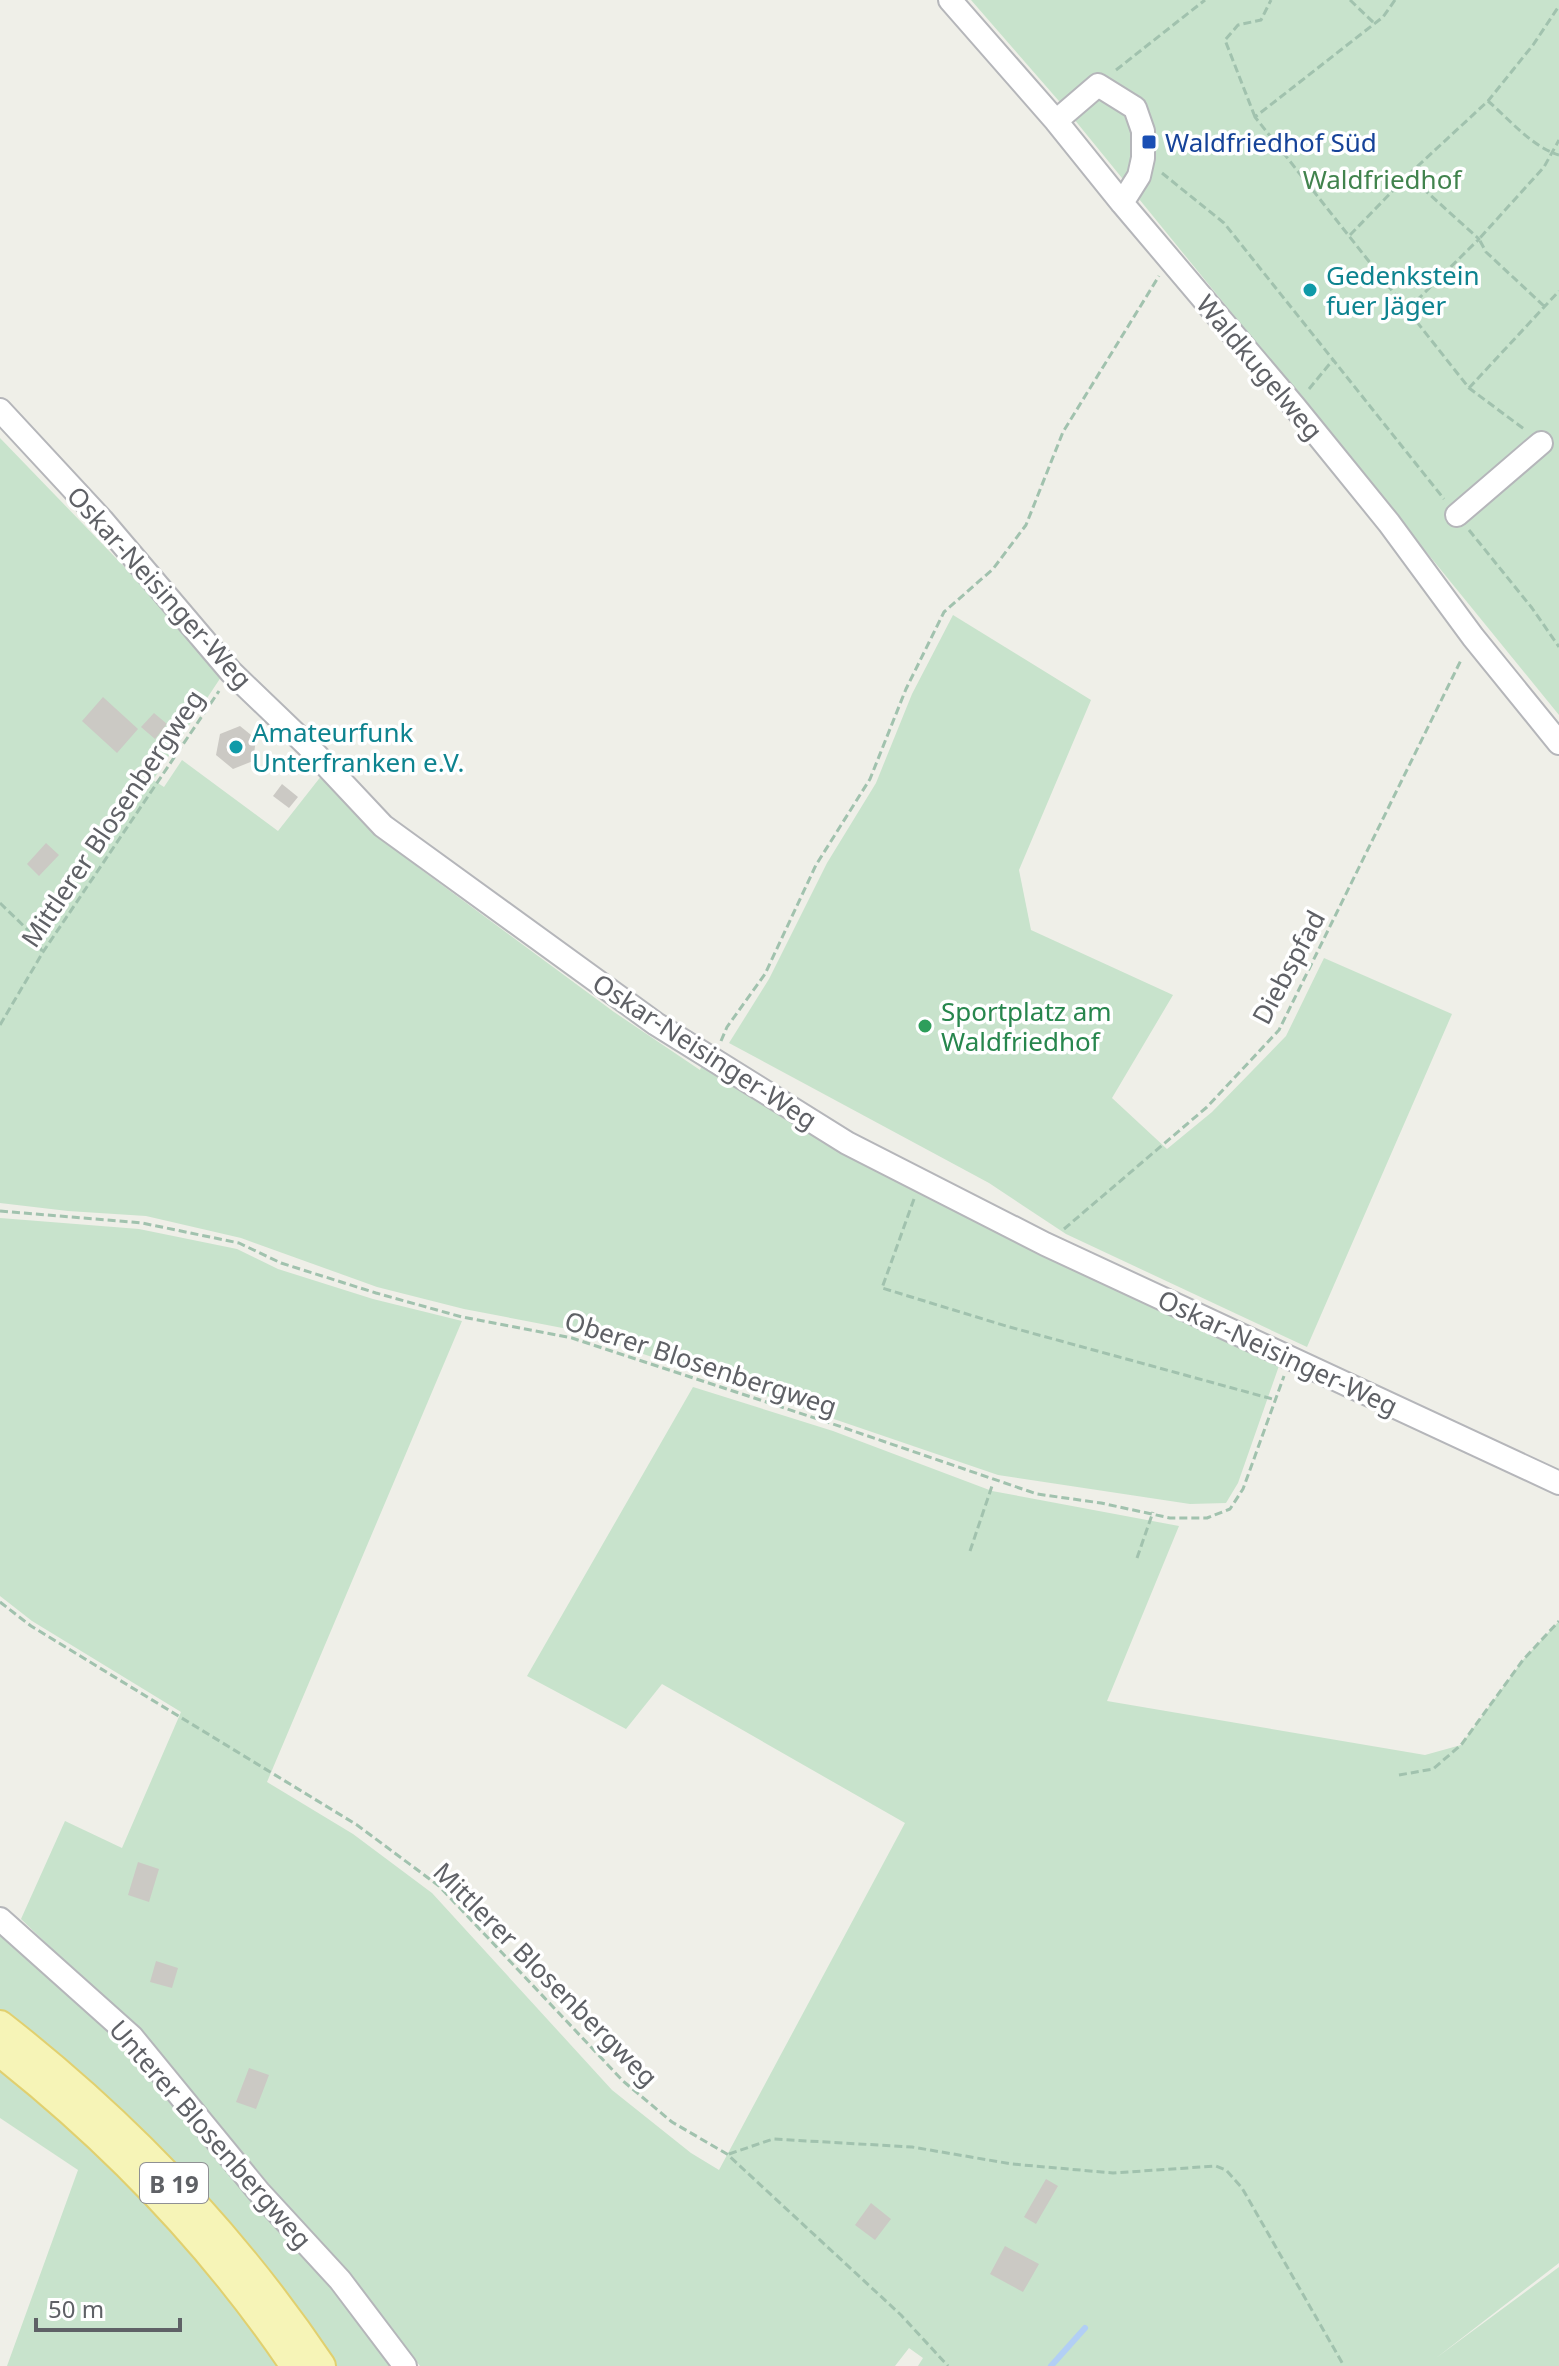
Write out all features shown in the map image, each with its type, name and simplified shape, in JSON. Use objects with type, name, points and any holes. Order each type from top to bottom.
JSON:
[{"type":"main road","name":"B 19","points":[[0,2025],[72,2083],[167,2175],[225,2237],[321,2366]]},
{"type":"main road","name":"B 19","points":[[0,2052],[71,2111],[161,2199],[237,2286],[295,2366]]},
{"type":"street","name":"Waldkugelweg","points":[[950,0],[1056,121],[1294,406],[1559,743]]},
{"type":"street","points":[[1056,121],[1098,85],[1135,108],[1143,131],[1143,158],[1139,176],[1122,203]]},
{"type":"street","name":"Oskar-Neisinger-Weg","points":[[0,410],[102,520],[231,672],[306,744],[383,826],[656,1024],[847,1143],[1045,1244],[1559,1483]]},
{"type":"street","points":[[1457,515],[1541,443]]},
{"type":"street","name":"Unterer Blosenbergweg","points":[[0,1919],[132,2037],[259,2192],[340,2280],[405,2366]]},
{"type":"path","points":[[1098,85],[1205,0]]},
{"type":"path","points":[[1271,0],[1261,20],[1238,25],[1225,40],[1255,117],[1469,388],[1541,443]]},
{"type":"path","points":[[1350,0],[1374,23]]},
{"type":"path","points":[[1255,117],[1374,23],[1395,0]]},
{"type":"path","points":[[1350,235],[1408,175],[1488,101],[1533,45],[1559,6]]},
{"type":"path","points":[[1488,101],[1550,152],[1559,155]]},
{"type":"path","points":[[1407,310],[1479,239],[1544,167],[1559,140]]},
{"type":"path","points":[[1143,158],[1224,223],[1532,608],[1559,647]]},
{"type":"path","points":[[1408,175],[1479,239],[1486,252],[1544,306]]},
{"type":"path","points":[[713,1059],[727,1027],[765,974],[816,865],[870,779],[906,689],[944,612],[993,569],[1026,525],[1063,432],[1170,260]]},
{"type":"path","points":[[1469,388],[1559,291]]},
{"type":"path","points":[[1294,406],[1332,361]]},
{"type":"path","name":"Diebspfad","points":[[1045,1244],[1207,1107],[1279,1030],[1473,637]]},
{"type":"path","name":"Mittlerer Blosenbergweg","points":[[0,1025],[43,952],[231,672]]},
{"type":"path","points":[[0,903],[31,933],[43,952]]},
{"type":"path","points":[[921,1180],[882,1288],[1006,1326],[1276,1400]]},
{"type":"path","name":"Oberer Blosenbergweg","points":[[0,1211],[142,1223],[239,1243],[281,1263],[376,1293],[462,1317],[572,1338],[1037,1494],[1153,1512],[1170,1518],[1207,1518],[1230,1509],[1243,1489],[1290,1357]]},
{"type":"path","points":[[970,1551],[993,1481]]},
{"type":"path","points":[[1137,1558],[1153,1512]]},
{"type":"path","name":"Mittlerer Blosenbergweg","points":[[0,1602],[31,1626],[357,1825],[439,1886],[623,2081],[672,2122],[727,2154],[901,2315],[948,2366]]},
{"type":"path","points":[[1399,1775],[1433,1769],[1461,1745],[1523,1660],[1559,1621]]},
{"type":"path","points":[[727,2154],[773,2139],[912,2147],[1012,2164],[1113,2173],[1216,2166],[1226,2170],[1242,2188],[1344,2366]]},
{"type":"green space","name":"Waldfriedhof","points":[[971,0],[1559,0],[1559,715],[1065,108]]},
{"type":"green space","points":[[0,438],[225,671],[153,780],[164,787],[182,760],[278,831],[322,775],[419,868],[614,1012],[700,1070],[703,1061],[1280,1363],[1238,1483],[1226,1503],[1190,1504],[998,1475],[573,1330],[464,1309],[377,1287],[241,1238],[146,1216],[0,1203]]},
{"type":"green space","points":[[953,615],[1091,700],[1019,870],[1031,930],[1173,995],[1112,1098],[1167,1149],[1212,1112],[1286,1036],[1324,958],[1452,1014],[1307,1347],[1066,1234],[989,1183],[729,1043],[769,979],[827,863],[876,783],[912,694]]},
{"type":"green space","points":[[0,1218],[139,1229],[237,1249],[278,1269],[373,1299],[462,1321],[267,1782],[353,1834],[432,1893],[612,2090],[691,2153],[719,2170],[905,1823],[662,1684],[626,1729],[527,1676],[693,1387],[833,1431],[992,1491],[1179,1526],[1107,1701],[1425,1755],[1461,1745],[1523,1660],[1559,1621],[1559,2263],[1436,2358],[1559,2267],[1559,2366],[918,2366],[923,2358],[909,2348],[895,2366],[420,2366],[235,2143],[136,2030],[21,1919],[65,1821],[122,1848],[181,1712],[32,1621],[0,1596]]},
{"type":"green space","points":[[0,1924],[137,2045],[401,2366],[7,2366],[78,2170],[0,2118]]},
{"type":"building","points":[[103,697],[138,729],[117,753],[82,721]]},
{"type":"building","points":[[154,713],[167,724],[155,739],[141,727]]},
{"type":"building","name":"Amateurfunk Unterfranken e.V.","points":[[240,726],[256,739],[253,761],[233,769],[216,755],[220,734]]},
{"type":"building","points":[[282,784],[298,797],[289,808],[273,796]]},
{"type":"building","points":[[46,843],[59,855],[39,876],[27,864]]},
{"type":"building","points":[[138,1862],[159,1869],[149,1902],[128,1895]]},
{"type":"building","points":[[156,1961],[178,1968],[172,1988],[150,1982]]},
{"type":"building","points":[[249,2068],[269,2075],[256,2109],[236,2102]]},
{"type":"building","points":[[1046,2179],[1058,2186],[1036,2224],[1024,2217]]},
{"type":"building","points":[[871,2203],[891,2219],[875,2240],[855,2225]]},
{"type":"building","points":[[1005,2246],[1039,2264],[1023,2292],[990,2274]]},
{"type":"waterway","points":[[1051,2366],[1085,2328]]},
{"type":"place","name":"Waldfriedhof Süd","points":[[1149,142]]},
{"type":"place","name":"Gedenkstein fuer Jäger","points":[[1310,290]]},
{"type":"place","name":"Amateurfunk Unterfranken e.V.","points":[[236,747]]},
{"type":"place","name":"Sportplatz am Waldfriedhof","points":[[925,1026]]}]
